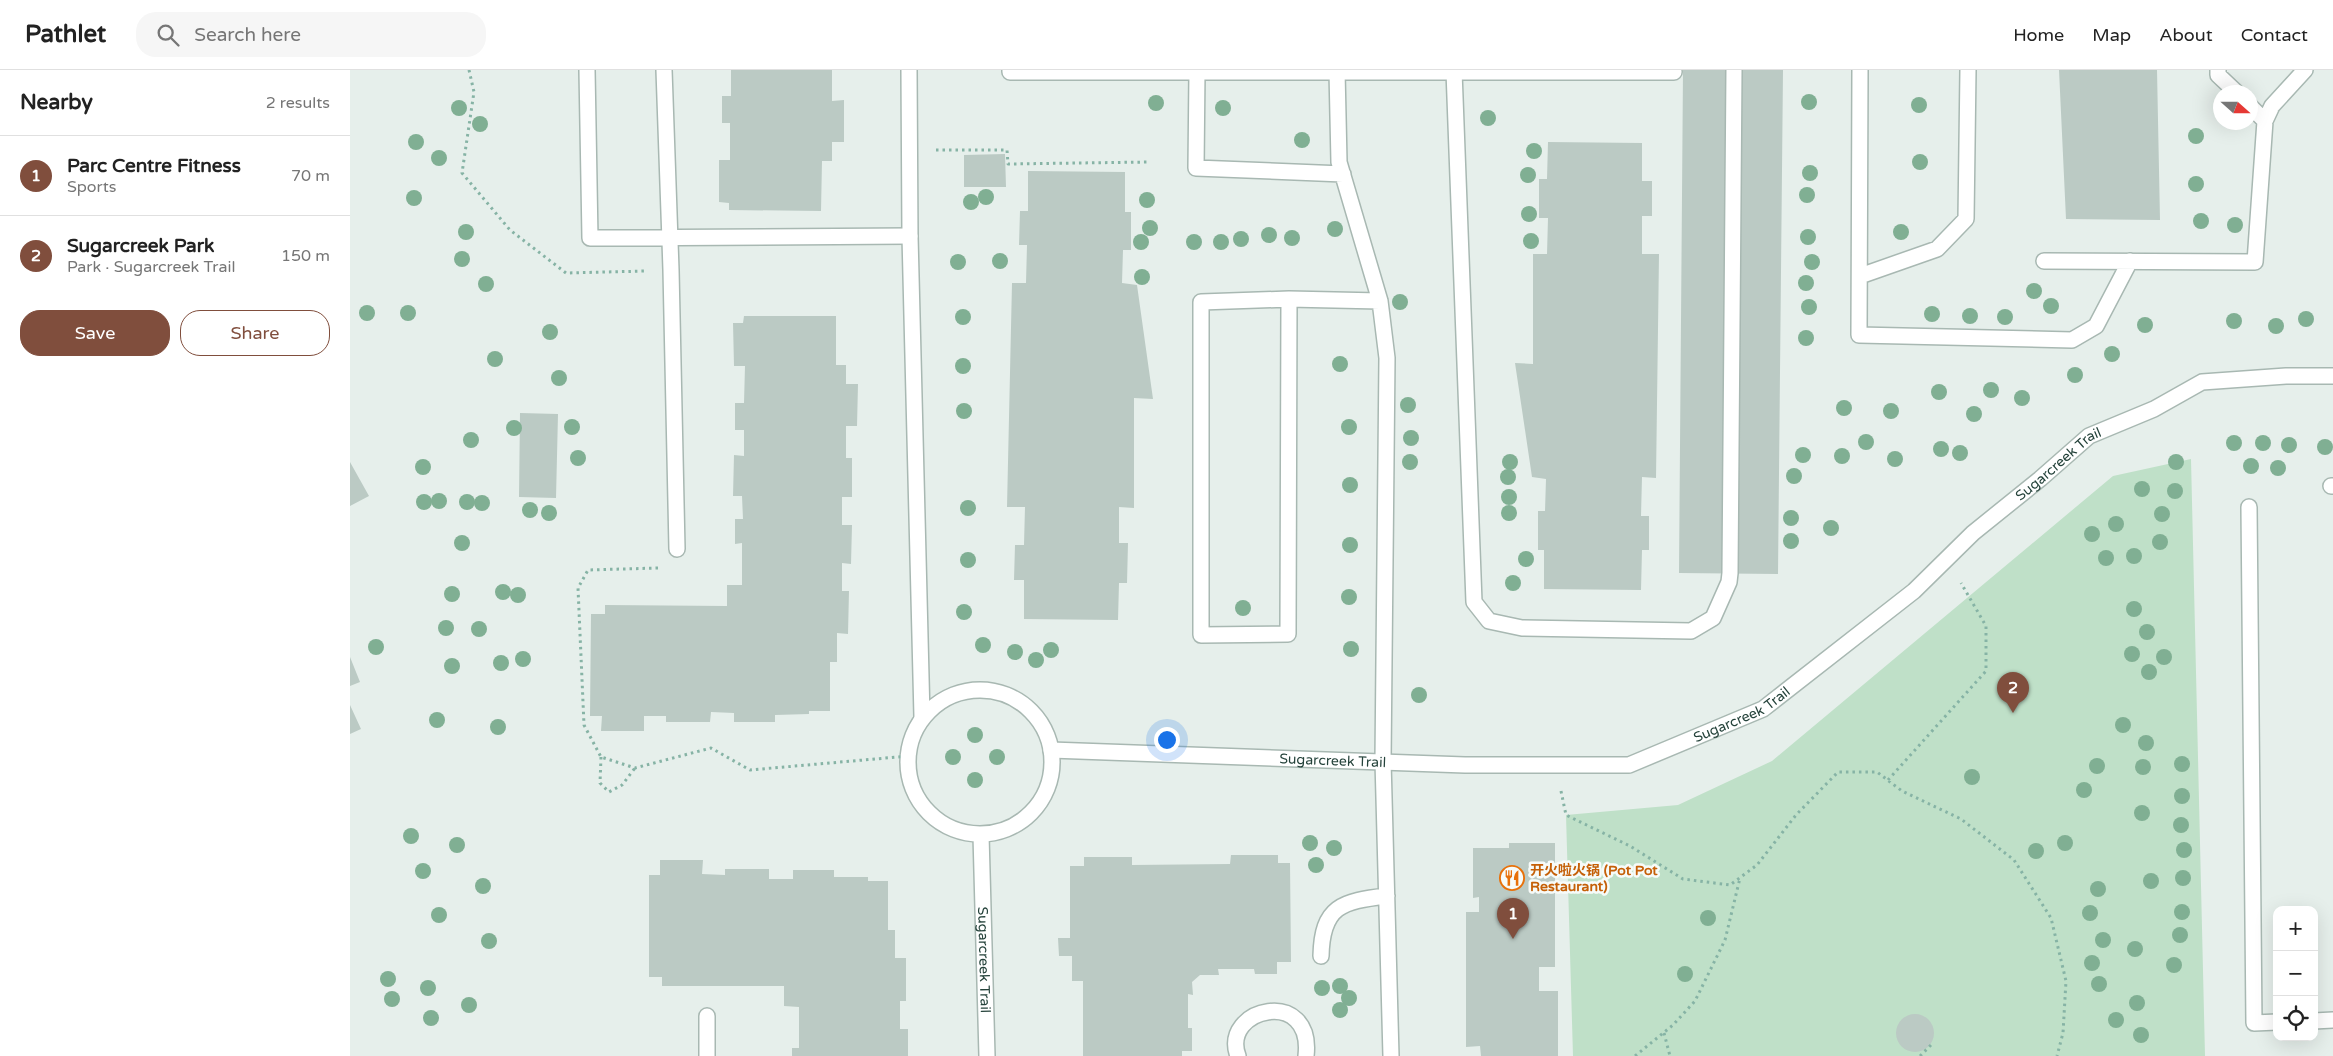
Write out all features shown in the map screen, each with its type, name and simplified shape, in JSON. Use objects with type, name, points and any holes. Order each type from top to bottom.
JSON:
[{"type":"street","points":[[587,70],[590,238],[910,236]]},
{"type":"street","points":[[664,70],[671,270],[677,549]]},
{"type":"street","points":[[909,70],[911,151],[910,236],[922,717],[909,746],[908,777],[917,800],[933,818],[954,830],[981,835],[1004,832],[1027,818],[1044,798],[1053,772],[1050,740],[1035,712],[1009,694],[978,688],[947,696],[922,717]]},
{"type":"street","points":[[1010,70],[1010,72],[1549,70],[1674,72]]},
{"type":"street","points":[[1454,71],[1474,602],[1489,621],[1522,628],[1691,631],[1713,618],[1729,582],[1730,573],[1734,70]]},
{"type":"street","points":[[1860,70],[1859,336],[2072,340],[2096,326],[2130,261]]},
{"type":"street","points":[[1860,276],[1937,250],[1966,219],[1968,70]]},
{"type":"street","points":[[2218,70],[2218,76],[2228,85]]},
{"type":"street","points":[[2044,260],[2255,262],[2265,121],[2272,106],[2305,70]]},
{"type":"street","points":[[1337,71],[1339,162],[1380,301],[1387,358],[1383,761],[1391,1056]]},
{"type":"street","points":[[1198,72],[1196,168],[1342,174]]},
{"type":"street","points":[[2258,114],[2265,121]]},
{"type":"street","points":[[1288,299],[1288,634],[1201,635],[1201,302],[1288,299],[1380,301]]},
{"type":"street","name":"Sugarcreek Trail","points":[[1050,750],[1465,765],[1629,765],[1763,709],[1914,591],[1973,533],[2090,436],[2154,409],[2202,382],[2286,376],[2333,376]]},
{"type":"street","points":[[2249,507],[2254,1022],[2273,1022]]},
{"type":"street","name":"Sugarcreek Trail","points":[[981,835],[987,1056]]},
{"type":"street","points":[[1321,956],[1320,943],[1333,912],[1354,900],[1387,896]]},
{"type":"street","points":[[1238,1056],[1237,1040],[1242,1026],[1252,1016],[1265,1010],[1280,1011],[1293,1017],[1298,1022],[1303,1028],[1307,1042],[1306,1056]]},
{"type":"street","points":[[707,1016],[707,1056]]},
{"type":"street","points":[[2318,1021],[2333,1020]]},
{"type":"path","points":[[470,70],[474,92],[462,173],[510,230],[566,273],[671,270]]},
{"type":"path","points":[[911,151],[1007,150],[1008,164],[1150,162]]},
{"type":"path","points":[[635,768],[622,785],[609,792],[600,782],[601,757],[584,725],[578,588],[588,570],[678,567],[677,549]]},
{"type":"path","points":[[1888,780],[1986,671],[1986,626],[1947,558]]},
{"type":"path","points":[[601,757],[635,768],[711,748],[750,770],[909,756]]},
{"type":"path","points":[[1556,764],[1566,815],[1630,846],[1682,879],[1730,886],[1757,864],[1796,815],[1838,772],[1877,772],[1902,791],[1961,819],[2014,860],[2051,918],[2066,981],[2063,1033],[2058,1056]]},
{"type":"path","points":[[1635,1056],[1664,1032],[1695,1001],[1725,940],[1740,877]]},
{"type":"path","points":[[1664,1032],[1670,1056]]},
{"type":"path","points":[[1920,1056],[1931,1045]]},
{"type":"green space","points":[[2191,459],[2205,1056],[1573,1056],[1566,815],[1678,805],[1772,761],[2113,476]]},
{"type":"building","points":[[731,70],[832,70],[832,101],[844,100],[844,142],[832,142],[832,161],[822,161],[821,211],[729,210],[729,203],[719,202],[719,160],[730,160],[730,123],[722,123],[722,96],[731,96]]},
{"type":"building","points":[[1683,70],[1783,70],[1778,574],[1679,573]]},
{"type":"building","points":[[2059,70],[2157,70],[2160,220],[2066,219]]},
{"type":"building","points":[[1548,142],[1642,143],[1642,181],[1652,181],[1652,216],[1642,216],[1642,254],[1659,254],[1656,478],[1642,477],[1641,516],[1649,516],[1649,550],[1642,550],[1641,590],[1544,589],[1544,550],[1538,550],[1538,511],[1545,511],[1546,479],[1532,477],[1515,363],[1533,364],[1533,254],[1547,254],[1548,218],[1539,218],[1539,179],[1547,179]]},
{"type":"building","points":[[1005,154],[1006,187],[964,187],[964,155]]},
{"type":"building","points":[[1028,171],[1125,172],[1125,212],[1131,212],[1131,250],[1123,250],[1122,283],[1137,285],[1153,399],[1134,398],[1134,508],[1119,507],[1119,543],[1128,543],[1127,583],[1119,583],[1118,620],[1024,619],[1024,580],[1014,580],[1015,545],[1024,545],[1025,507],[1007,507],[1012,283],[1026,283],[1027,245],[1019,245],[1020,211],[1028,211]]},
{"type":"building","points":[[744,316],[836,316],[836,365],[846,365],[846,384],[858,384],[857,426],[846,426],[846,458],[852,458],[852,497],[842,497],[842,525],[852,525],[851,564],[842,563],[842,591],[849,591],[848,634],[837,633],[837,662],[830,662],[830,711],[809,711],[809,714],[775,715],[775,722],[734,722],[734,713],[711,712],[710,722],[666,722],[666,716],[644,716],[644,731],[601,731],[602,716],[590,716],[591,614],[605,614],[605,605],[727,606],[727,585],[742,585],[742,543],[735,544],[735,519],[743,519],[742,496],[733,496],[734,455],[744,456],[744,430],[735,430],[735,403],[744,403],[745,366],[734,366],[733,323],[743,323]]},
{"type":"building","points":[[520,413],[558,414],[556,498],[519,497]]},
{"type":"building","points":[[350,462],[369,496],[350,506]]},
{"type":"building","points":[[350,657],[360,682],[350,686]]},
{"type":"building","points":[[350,705],[361,729],[350,734]]},
{"type":"building","points":[[1509,843],[1555,843],[1555,967],[1539,967],[1539,991],[1558,991],[1558,1056],[1481,1056],[1480,1046],[1466,1047],[1466,912],[1479,912],[1479,897],[1473,898],[1473,848],[1509,848]]},
{"type":"building","points":[[1231,855],[1278,855],[1278,863],[1290,863],[1291,962],[1277,962],[1277,974],[1255,974],[1254,969],[1218,969],[1219,975],[1200,975],[1192,982],[1193,995],[1188,994],[1188,1028],[1192,1028],[1192,1051],[1182,1051],[1182,1056],[1083,1056],[1083,981],[1072,981],[1072,956],[1059,956],[1058,938],[1070,938],[1070,866],[1084,866],[1084,857],[1132,857],[1132,865],[1230,864]]},
{"type":"building","points":[[660,860],[703,860],[702,874],[725,875],[725,869],[769,869],[769,879],[793,879],[793,870],[834,870],[834,877],[868,877],[868,881],[888,881],[888,930],[895,930],[895,958],[906,958],[906,1001],[900,1001],[900,1029],[908,1029],[908,1056],[792,1056],[792,1048],[799,1048],[799,1007],[784,1006],[784,986],[662,986],[662,977],[649,977],[649,875],[660,875]]},
{"type":"building","points":[[1915,1014],[1929,1019],[1934,1033],[1929,1047],[1915,1052],[1901,1047],[1896,1033],[1901,1019]]},
{"type":"place","name":"Sugarcreek Park","points":[[2013,713]]},
{"type":"place","name":"开火啦火锅 (Pot Pot Restaurant)","points":[[1512,878]]},
{"type":"place","name":"Parc Centre Fitness","points":[[1513,939]]}]
